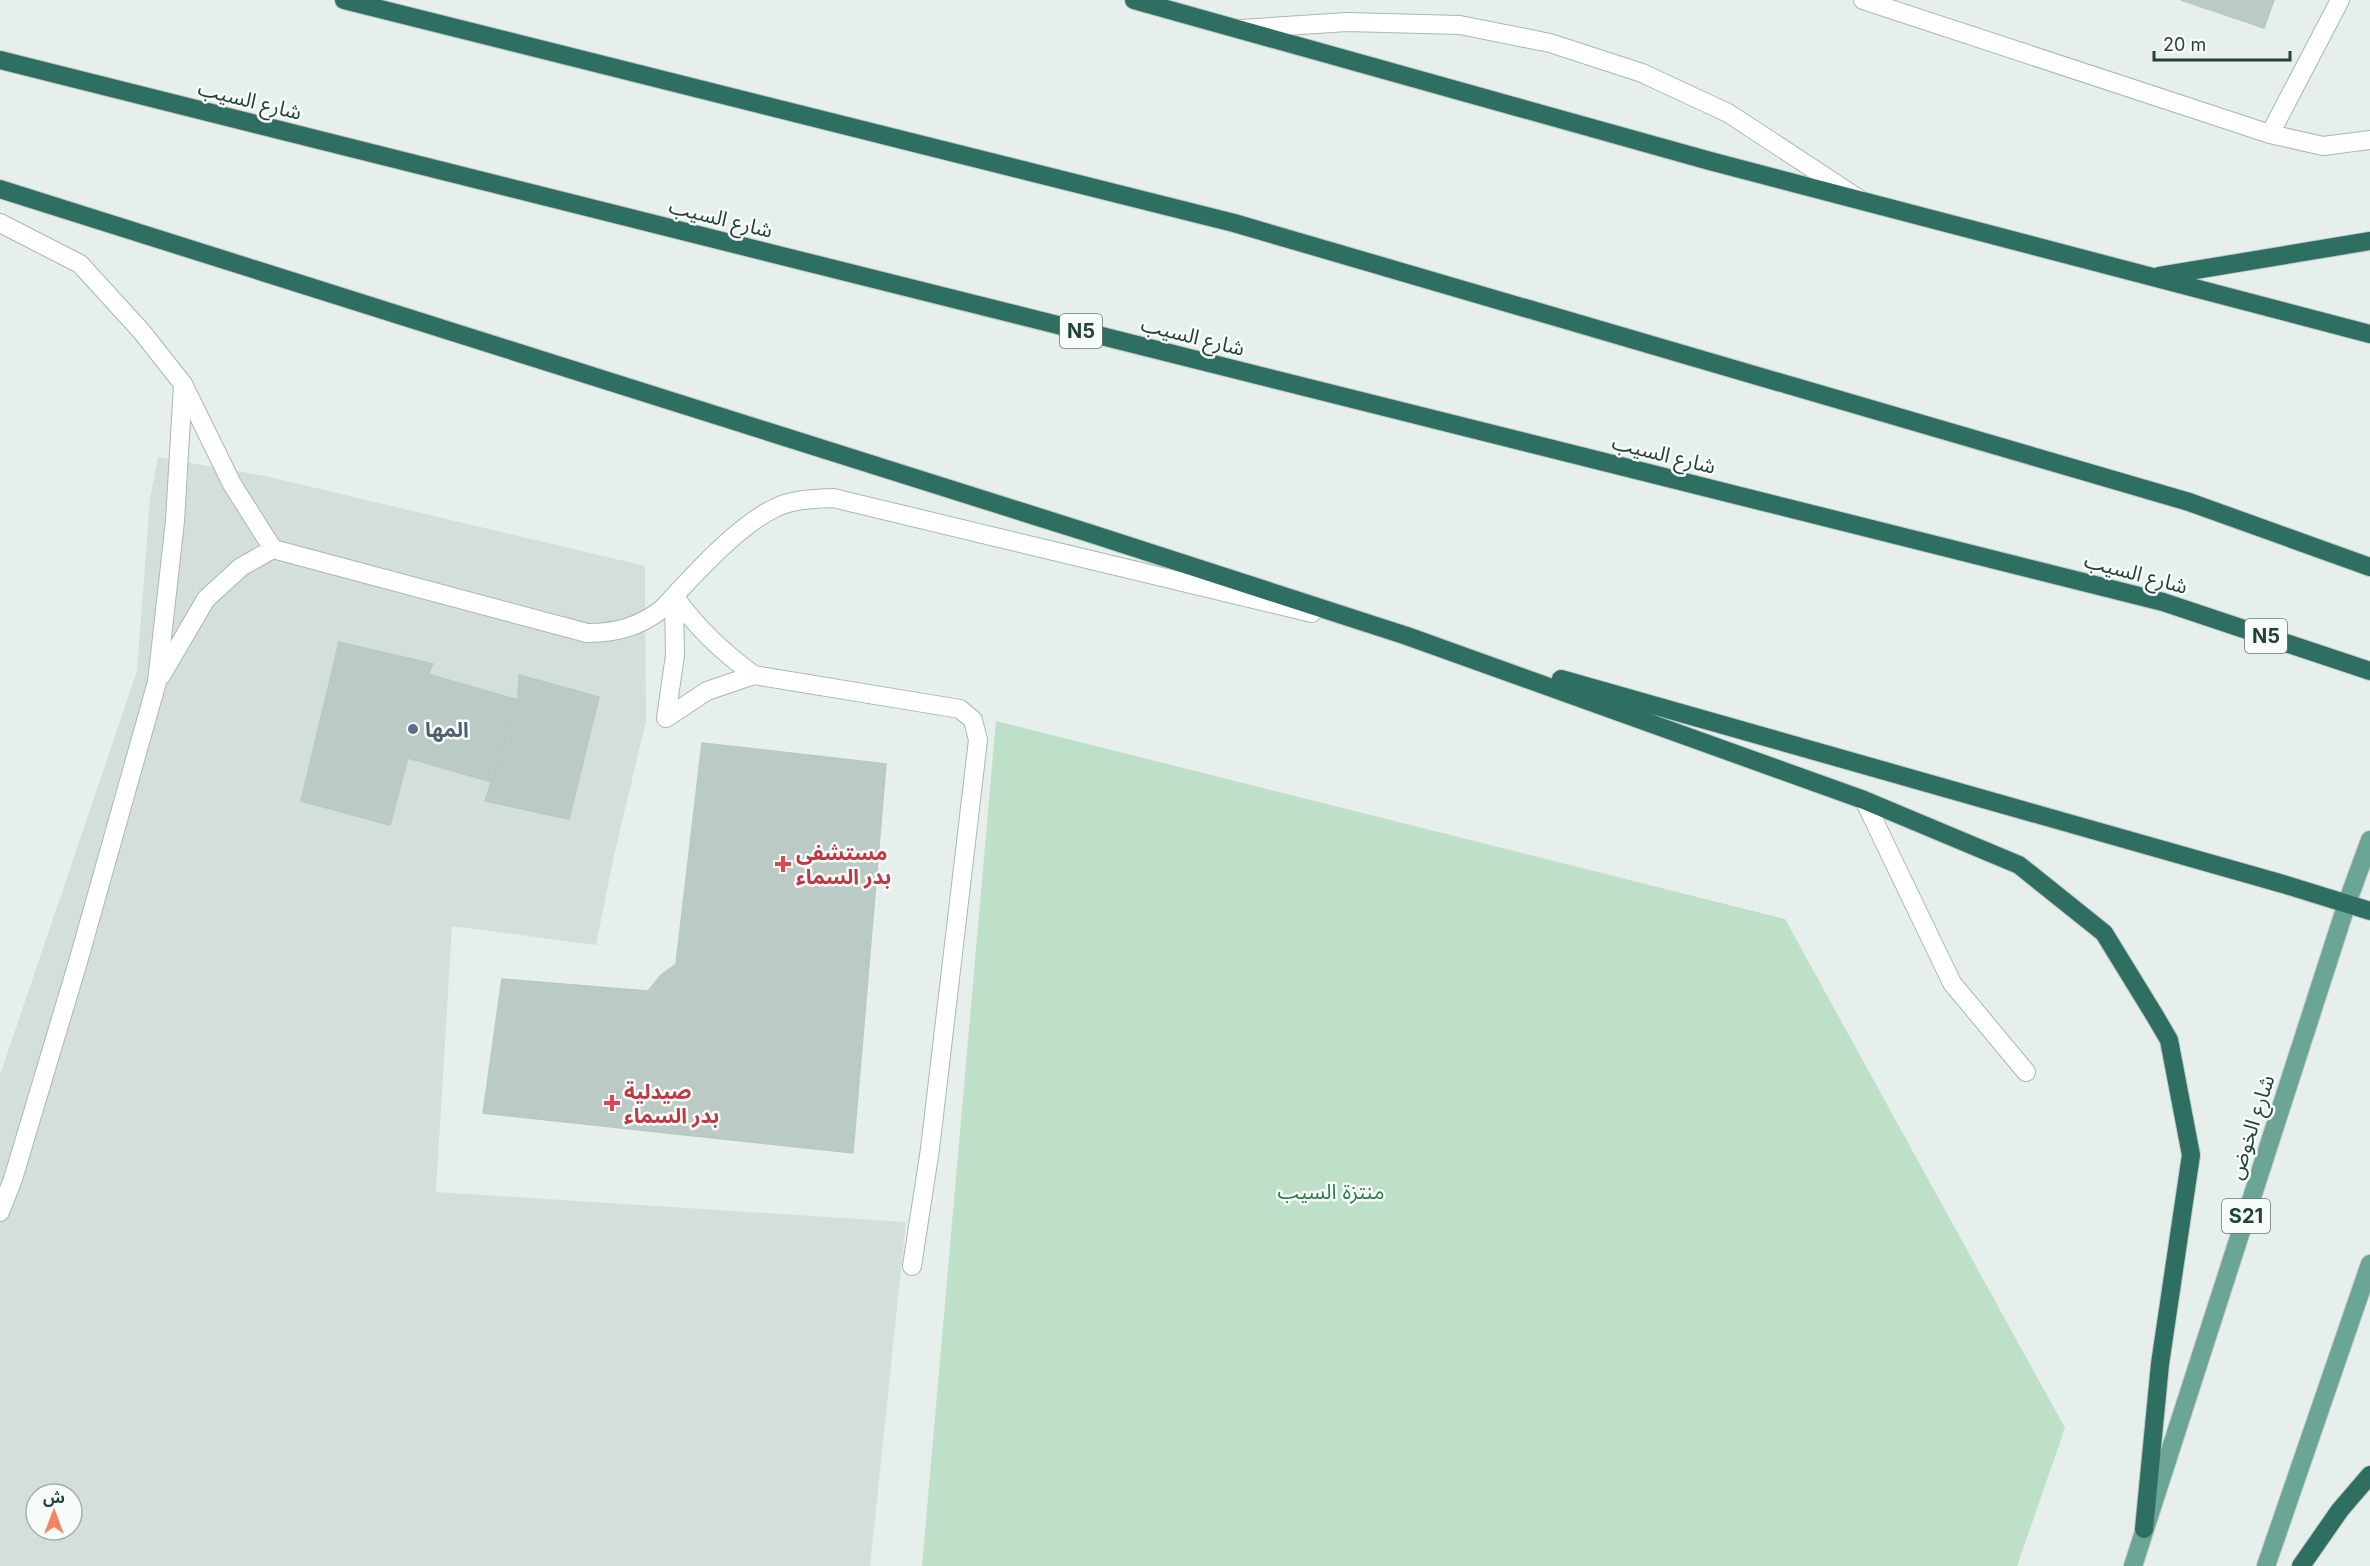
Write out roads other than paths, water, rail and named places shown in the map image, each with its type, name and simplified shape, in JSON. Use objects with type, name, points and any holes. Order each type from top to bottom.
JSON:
[{"type":"highway","points":[[344,0],[1234,223],[2189,502],[2370,567]]},
{"type":"highway","points":[[1134,0],[1863,201],[2370,334]]},
{"type":"highway","name":"شارع السيب","points":[[0,60],[2163,602],[2370,671]]},
{"type":"highway","points":[[0,189],[1055,522],[1407,636],[1863,800],[2019,865],[2104,933],[2169,1040],[2191,1155],[2160,1364],[2144,1529]]},
{"type":"highway","points":[[2152,277],[2365,244],[2370,241]]},
{"type":"highway","points":[[1407,636],[2370,911]]},
{"type":"highway","points":[[2301,1566],[2340,1510],[2370,1474]]},
{"type":"main road","name":"شارع الخوض","points":[[2133,1566],[2347,903],[2370,840]]},
{"type":"main road","points":[[2266,1566],[2370,1264]]},
{"type":"street","points":[[1863,0],[2270,134],[2323,146],[2370,140]]},
{"type":"street","points":[[2270,134],[2340,0]]},
{"type":"street","points":[[1238,29],[1347,22],[1460,25],[1550,44],[1642,73],[1728,113],[1863,201]]},
{"type":"street","points":[[0,223],[80,264],[142,332],[183,384],[232,484],[273,549],[587,633],[609,633],[648,620],[752,520],[777,507],[804,500],[833,498],[1407,636]]},
{"type":"street","points":[[0,1212],[13,1179],[157,682],[175,521],[183,384]]},
{"type":"street","points":[[157,682],[206,599],[241,567],[273,549]]},
{"type":"street","points":[[674,596],[709,639],[754,675]]},
{"type":"street","points":[[674,596],[675,655],[666,718],[707,691],[754,675],[960,709],[973,720],[978,740],[930,1149],[912,1266]]},
{"type":"street","points":[[1863,800],[1952,983],[2026,1072]]},
{"type":"place","name":"المها","points":[[413,729]]},
{"type":"place","name":"مستشفى بدر السماء","points":[[783,864]]},
{"type":"place","name":"صيدلية بدر السماء","points":[[612,1103]]},
{"type":"park label","name":"منتزة السيب","points":[[1331,1191]]}]
